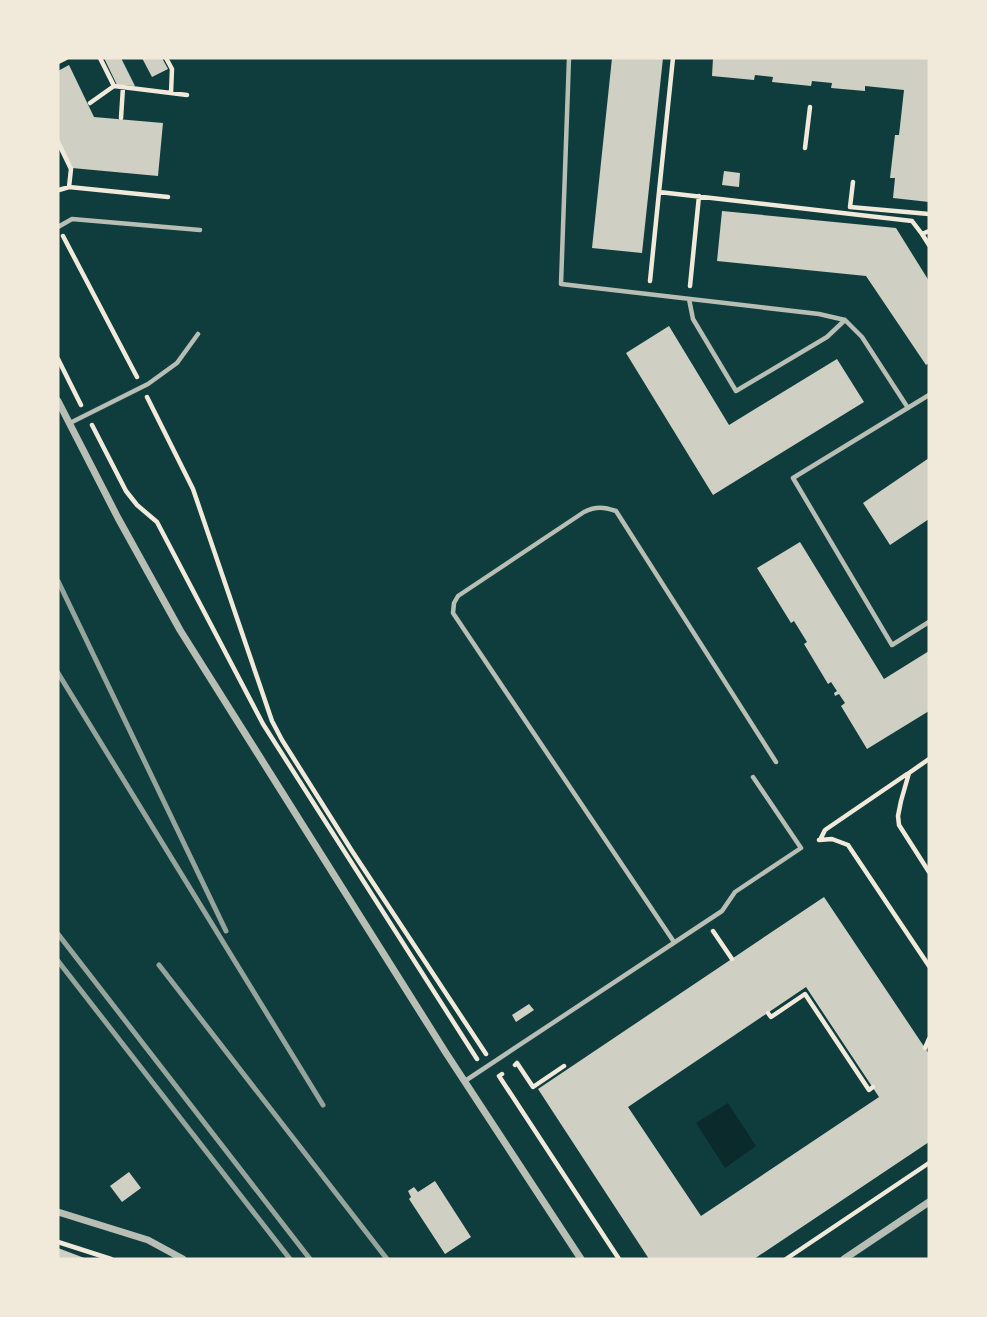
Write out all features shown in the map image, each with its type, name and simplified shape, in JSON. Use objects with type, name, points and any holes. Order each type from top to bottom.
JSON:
[{"type":"street","points":[[58,401],[180,631],[581,1259]]},
{"type":"street","points":[[844,1259],[929,1202]]},
{"type":"street","points":[[58,1212],[148,1240],[183,1259]]},
{"type":"lane","points":[[569,58],[561,285],[819,314],[845,320],[862,337],[908,408]]},
{"type":"lane","points":[[58,227],[72,219],[200,230]]},
{"type":"lane","points":[[689,299],[692,319],[736,391],[827,337],[845,320]]},
{"type":"lane","points":[[70,424],[142,387],[177,363],[198,334]]},
{"type":"lane","points":[[929,395],[793,478],[892,645],[929,622]]},
{"type":"lane","points":[[674,942],[453,613],[454,603],[458,596],[584,512],[594,507],[616,511],[776,762]]},
{"type":"lane","points":[[465,1081],[722,911],[735,892],[801,848],[753,777]]},
{"type":"path","points":[[58,62],[66,58]]},
{"type":"path","points":[[100,58],[114,86]]},
{"type":"path","points":[[166,58],[172,69],[171,93]]},
{"type":"path","points":[[649,295],[673,58]]},
{"type":"path","points":[[90,103],[114,86],[187,95]]},
{"type":"path","points":[[121,118],[123,87]]},
{"type":"path","points":[[805,148],[810,107]]},
{"type":"path","points":[[58,142],[71,169],[69,187]]},
{"type":"path","points":[[853,182],[850,207],[929,214]]},
{"type":"path","points":[[58,190],[69,187],[168,197]]},
{"type":"path","points":[[659,192],[912,221],[929,245]]},
{"type":"path","points":[[689,299],[699,196]]},
{"type":"path","points":[[58,227],[193,489],[272,721],[282,740],[619,1259]]},
{"type":"path","points":[[922,234],[929,231]]},
{"type":"path","points":[[58,359],[126,491],[137,505],[157,522],[263,724],[482,1069]]},
{"type":"path","points":[[929,760],[825,830],[819,840],[832,839],[848,845],[929,966]]},
{"type":"path","points":[[909,773],[901,801],[899,825],[929,872]]},
{"type":"path","points":[[706,922],[732,958]]},
{"type":"path","points":[[768,1013],[771,1017],[804,994],[869,1090],[873,1087]]},
{"type":"path","points":[[925,1048],[929,1039]]},
{"type":"path","points":[[499,1076],[517,1063],[533,1087],[564,1066]]},
{"type":"path","points":[[786,1259],[929,1163]]},
{"type":"path","points":[[58,1241],[111,1259]]},
{"type":"water","points":[[728,1103],[756,1146],[725,1168],[696,1123]]},
{"type":"building","points":[[104,58],[121,58],[135,86],[117,85]]},
{"type":"building","points":[[142,58],[162,58],[168,69],[152,77]]},
{"type":"building","points":[[612,58],[663,58],[642,253],[592,248]]},
{"type":"building","points":[[713,58],[929,58],[929,202],[893,198],[895,178],[890,178],[895,135],[899,135],[904,90],[865,86],[865,91],[831,88],[832,83],[812,81],[811,86],[772,82],[773,77],[755,75],[754,80],[712,76]]},
{"type":"building","points":[[69,65],[94,117],[163,123],[158,176],[72,168],[58,139],[58,71]]},
{"type":"building","points":[[724,171],[740,173],[739,187],[722,185]]},
{"type":"building","points":[[722,211],[896,228],[929,281],[929,363],[926,365],[866,276],[717,261]]},
{"type":"building","points":[[669,326],[729,425],[837,359],[864,402],[713,495],[626,353]]},
{"type":"building","points":[[929,458],[929,519],[890,545],[863,503]]},
{"type":"building","points":[[800,542],[884,679],[929,651],[929,711],[867,749],[841,706],[845,703],[839,694],[835,696],[837,691],[831,682],[828,684],[804,644],[807,642],[794,621],[791,623],[757,568]]},
{"type":"building","points":[[824,897],[929,1054],[929,1142],[754,1259],[649,1259],[538,1089]],"holes":[[[806,987],[879,1097],[701,1216],[628,1107]]]},
{"type":"building","points":[[529,1004],[534,1010],[516,1022],[512,1015]]},
{"type":"building","points":[[129,1172],[141,1188],[122,1202],[110,1186]]},
{"type":"building","points":[[435,1181],[471,1237],[445,1254],[409,1199],[411,1197],[408,1191],[414,1187],[418,1192]]},
{"type":"building","points":[[58,1248],[87,1259],[58,1259]]},
{"type":"railway","points":[[58,581],[226,931]]},
{"type":"railway","points":[[58,673],[323,1105]]},
{"type":"railway","points":[[58,934],[310,1259]]},
{"type":"railway","points":[[58,961],[290,1259]]},
{"type":"railway","points":[[159,965],[387,1259]]}]
